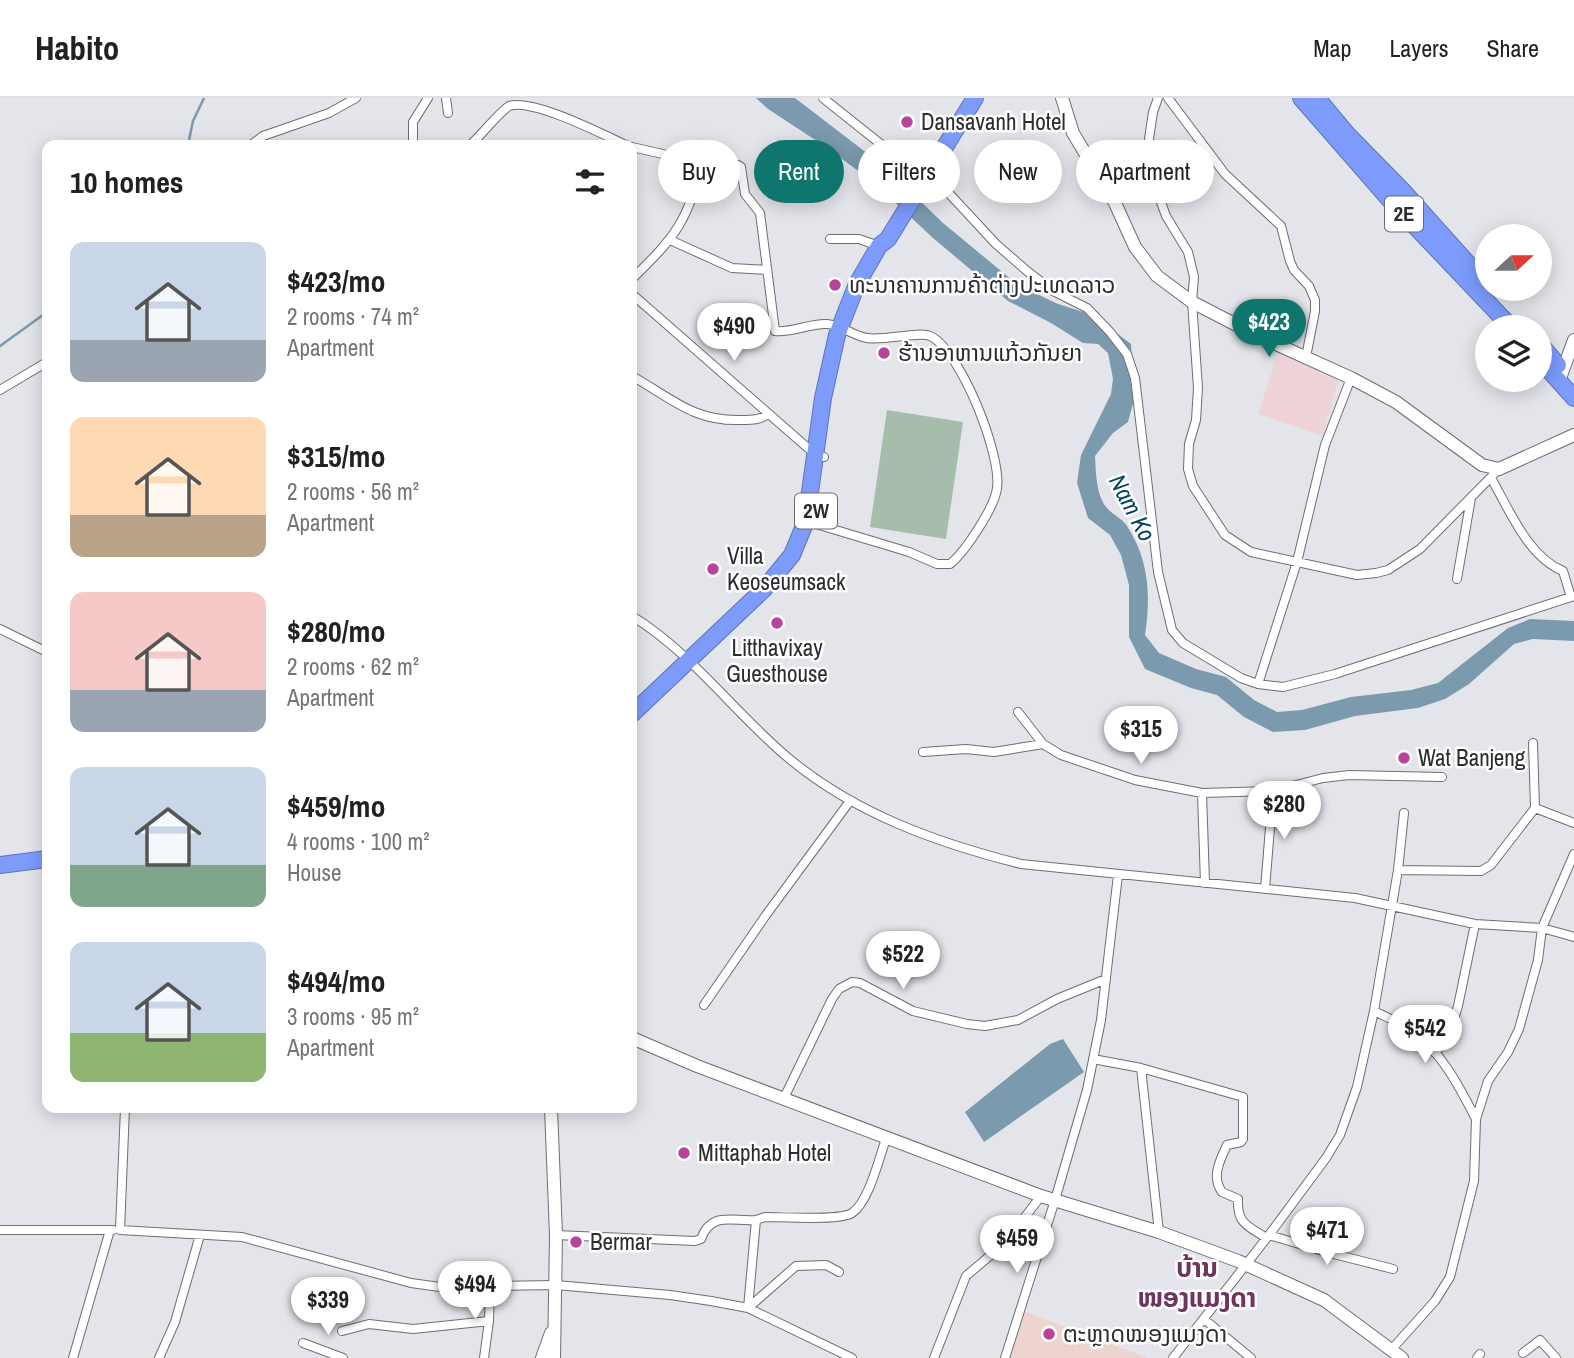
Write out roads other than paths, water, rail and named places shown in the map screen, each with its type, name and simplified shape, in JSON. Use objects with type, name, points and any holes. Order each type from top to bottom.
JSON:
[{"type":"highway","name":"2W","points":[[950,140],[975,98]]},
{"type":"highway","name":"2E","points":[[1315,101],[1501,315]]},
{"type":"highway","name":"2W","points":[[637,717],[781,570],[810,522],[821,456],[823,398],[843,328],[887,250],[887,238],[911,203]]},
{"type":"highway","name":"2E","points":[[1434,236],[1475,275]]},
{"type":"highway","name":"2E","points":[[1501,301],[1514,315]]},
{"type":"highway","points":[[1552,360],[1565,378],[1574,398]]},
{"type":"highway","name":"2W","points":[[637,710],[691,662]]},
{"type":"highway","points":[[0,856],[42,850]]},
{"type":"highway","points":[[0,865],[42,860]]},
{"type":"street","points":[[258,140],[329,113],[356,98]]},
{"type":"street","points":[[413,140],[413,122],[428,98]]},
{"type":"street","points":[[446,98],[449,113]]},
{"type":"street","points":[[823,98],[876,140]]},
{"type":"street","points":[[957,203],[996,244],[1027,271],[1053,291],[1087,308],[1111,332],[1127,354],[1135,379],[1158,572],[1172,630],[1183,643],[1241,678],[1258,684],[1283,687],[1335,674],[1572,596],[1563,571],[1554,568],[1535,551],[1495,473],[1396,402],[1192,302],[1157,276],[1135,247],[1115,203],[1073,132],[1062,98]]},
{"type":"street","points":[[1158,98],[1149,139],[1149,169],[1166,216],[1188,252],[1194,277],[1192,302],[1198,388],[1188,469],[1193,486],[1225,535],[1251,552],[1357,575],[1388,570],[1420,549],[1495,473],[1574,435]]},
{"type":"street","points":[[1168,98],[1225,174],[1281,226],[1294,270],[1309,286],[1315,300],[1306,357]]},
{"type":"street","points":[[475,140],[516,100],[546,107],[615,140]]},
{"type":"street","points":[[637,148],[658,153]]},
{"type":"street","points":[[740,166],[746,194],[760,214],[775,331],[826,324],[867,338],[890,339],[926,334],[939,341],[960,371],[983,418],[996,458],[997,492],[975,532],[950,564],[937,564],[909,552],[810,522]]},
{"type":"street","points":[[637,274],[670,240],[684,220],[689,203]]},
{"type":"street","points":[[830,239],[887,238]]},
{"type":"street","points":[[670,240],[732,268],[767,270]]},
{"type":"street","points":[[637,298],[768,414],[821,456]]},
{"type":"street","points":[[1565,378],[1574,340]]},
{"type":"street","points":[[0,390],[42,365]]},
{"type":"street","points":[[1258,684],[1297,562],[1325,445],[1351,378]]},
{"type":"street","points":[[637,379],[683,408],[702,415],[723,420],[739,420],[760,419],[768,414]]},
{"type":"street","points":[[1457,579],[1471,498]]},
{"type":"street","points":[[637,617],[691,662],[785,755],[834,793],[930,838],[1021,864],[1118,876],[1355,898],[1475,924],[1542,928],[1574,937]]},
{"type":"street","points":[[0,629],[42,650]]},
{"type":"street","points":[[1018,712],[1043,744],[1061,755],[1135,780],[1202,793],[1273,791],[1323,778],[1349,775],[1442,777]]},
{"type":"street","points":[[1398,870],[1481,871],[1492,865],[1535,808],[1533,743]]},
{"type":"street","points":[[923,751],[966,749],[994,752],[1043,744]]},
{"type":"street","points":[[1265,888],[1273,791]]},
{"type":"street","points":[[1202,793],[1205,883]]},
{"type":"street","points":[[704,1004],[850,801]]},
{"type":"street","points":[[1535,808],[1574,823]]},
{"type":"street","points":[[1173,1358],[1268,1236],[1340,1135],[1357,1087],[1374,1011],[1398,870],[1404,813]]},
{"type":"street","points":[[1391,1350],[1435,1301],[1450,1277],[1474,1181],[1476,1119],[1488,1081],[1508,1052],[1519,1029],[1538,960],[1542,928],[1574,854]]},
{"type":"street","points":[[1005,1358],[1055,1200],[1093,1059],[1101,1020],[1118,876]]},
{"type":"street","points":[[1435,1053],[1448,1038],[1452,1027],[1475,924]]},
{"type":"street","points":[[784,1098],[832,999],[846,983],[860,983],[913,1011],[985,1026],[1018,1020],[1058,999],[1106,979]]},
{"type":"street","points":[[1374,1011],[1413,1032],[1435,1053],[1457,1083],[1476,1119]]},
{"type":"street","points":[[637,1040],[886,1139],[1041,1196],[1159,1232],[1246,1265],[1324,1300],[1402,1358]]},
{"type":"street","points":[[1093,1059],[1142,1068],[1243,1097],[1243,1139],[1241,1142],[1227,1145],[1216,1173],[1222,1192],[1238,1199],[1237,1214],[1242,1222],[1268,1236],[1393,1269]]},
{"type":"street","points":[[1142,1068],[1159,1232]]},
{"type":"street","points":[[120,1230],[125,1113]]},
{"type":"street","points":[[551,1113],[556,1235],[554,1358]]},
{"type":"street","points":[[556,1235],[695,1241],[701,1239],[710,1223],[719,1220],[841,1217],[853,1213],[865,1196],[886,1139]]},
{"type":"street","points":[[934,1358],[966,1276],[1005,1243],[1041,1196]]},
{"type":"street","points":[[748,1308],[756,1220]]},
{"type":"street","points":[[0,1230],[120,1230],[242,1237],[411,1283],[440,1287],[556,1285],[670,1295],[748,1308],[852,1358]]},
{"type":"street","points":[[73,1358],[110,1230]]},
{"type":"street","points":[[159,1358],[175,1322],[200,1235]]},
{"type":"street","points":[[748,1308],[796,1266],[826,1265],[839,1272]]},
{"type":"street","points":[[484,1358],[490,1286]]},
{"type":"street","points":[[542,1358],[555,1319]]},
{"type":"street","points":[[1204,1319],[1246,1356]]},
{"type":"street","points":[[342,1331],[369,1324],[412,1329],[489,1321]]},
{"type":"street","points":[[1523,1353],[1540,1340],[1556,1358]]},
{"type":"street","points":[[303,1343],[343,1358]]},
{"type":"water","points":[[756,98],[795,98],[858,146],[858,171],[844,160],[844,140],[815,140]]},
{"type":"water","points":[[896,203],[922,203],[1018,285],[1058,304],[1093,315],[1131,344],[1134,400],[1128,422],[1113,433],[1095,456],[1096,476],[1103,503],[1125,523],[1140,552],[1148,592],[1145,635],[1159,653],[1196,669],[1226,677],[1254,700],[1277,712],[1302,710],[1351,697],[1411,690],[1438,683],[1508,628],[1530,619],[1574,621],[1574,641],[1533,639],[1514,644],[1469,684],[1445,699],[1418,708],[1355,716],[1305,730],[1273,732],[1244,717],[1217,695],[1191,688],[1145,669],[1129,637],[1129,585],[1121,555],[1110,535],[1088,518],[1077,483],[1081,455],[1111,394],[1113,379],[1108,353],[1098,344],[1083,343],[1008,301]]},
{"type":"water","points":[[1063,1039],[1084,1072],[984,1142],[965,1112],[1050,1044]]},
{"type":"waterway","points":[[189,140],[193,121],[204,98]]},
{"type":"waterway","points":[[0,346],[42,316]]},
{"type":"place","name":"Dansavanh Hotel","points":[[907,122]]},
{"type":"place","name":"ທະນາຄານການຄ້າຕ່າງປະເທດລາວ","points":[[835,285]]},
{"type":"place","name":"ຮ້ານອາຫານແກ້ວກັນຍາ","points":[[884,353]]},
{"type":"place","name":"Villa Keoseumsack","points":[[713,569]]},
{"type":"place","name":"Litthavixay Guesthouse","points":[[777,623]]},
{"type":"place","name":"Wat Banjeng","points":[[1404,758]]},
{"type":"place","name":"Mittaphab Hotel","points":[[684,1153]]},
{"type":"place","name":"Bermar","points":[[576,1242]]},
{"type":"place","name":"ຕະຫຼາດໝອງແມງດາ","points":[[1049,1334]]},
{"type":"district","name":"ບ້ານ ໜອງແມງດາ","points":[[1197,1283]]},
{"type":"water label","name":"Nam Ko","points":[[1132,508]]}]
